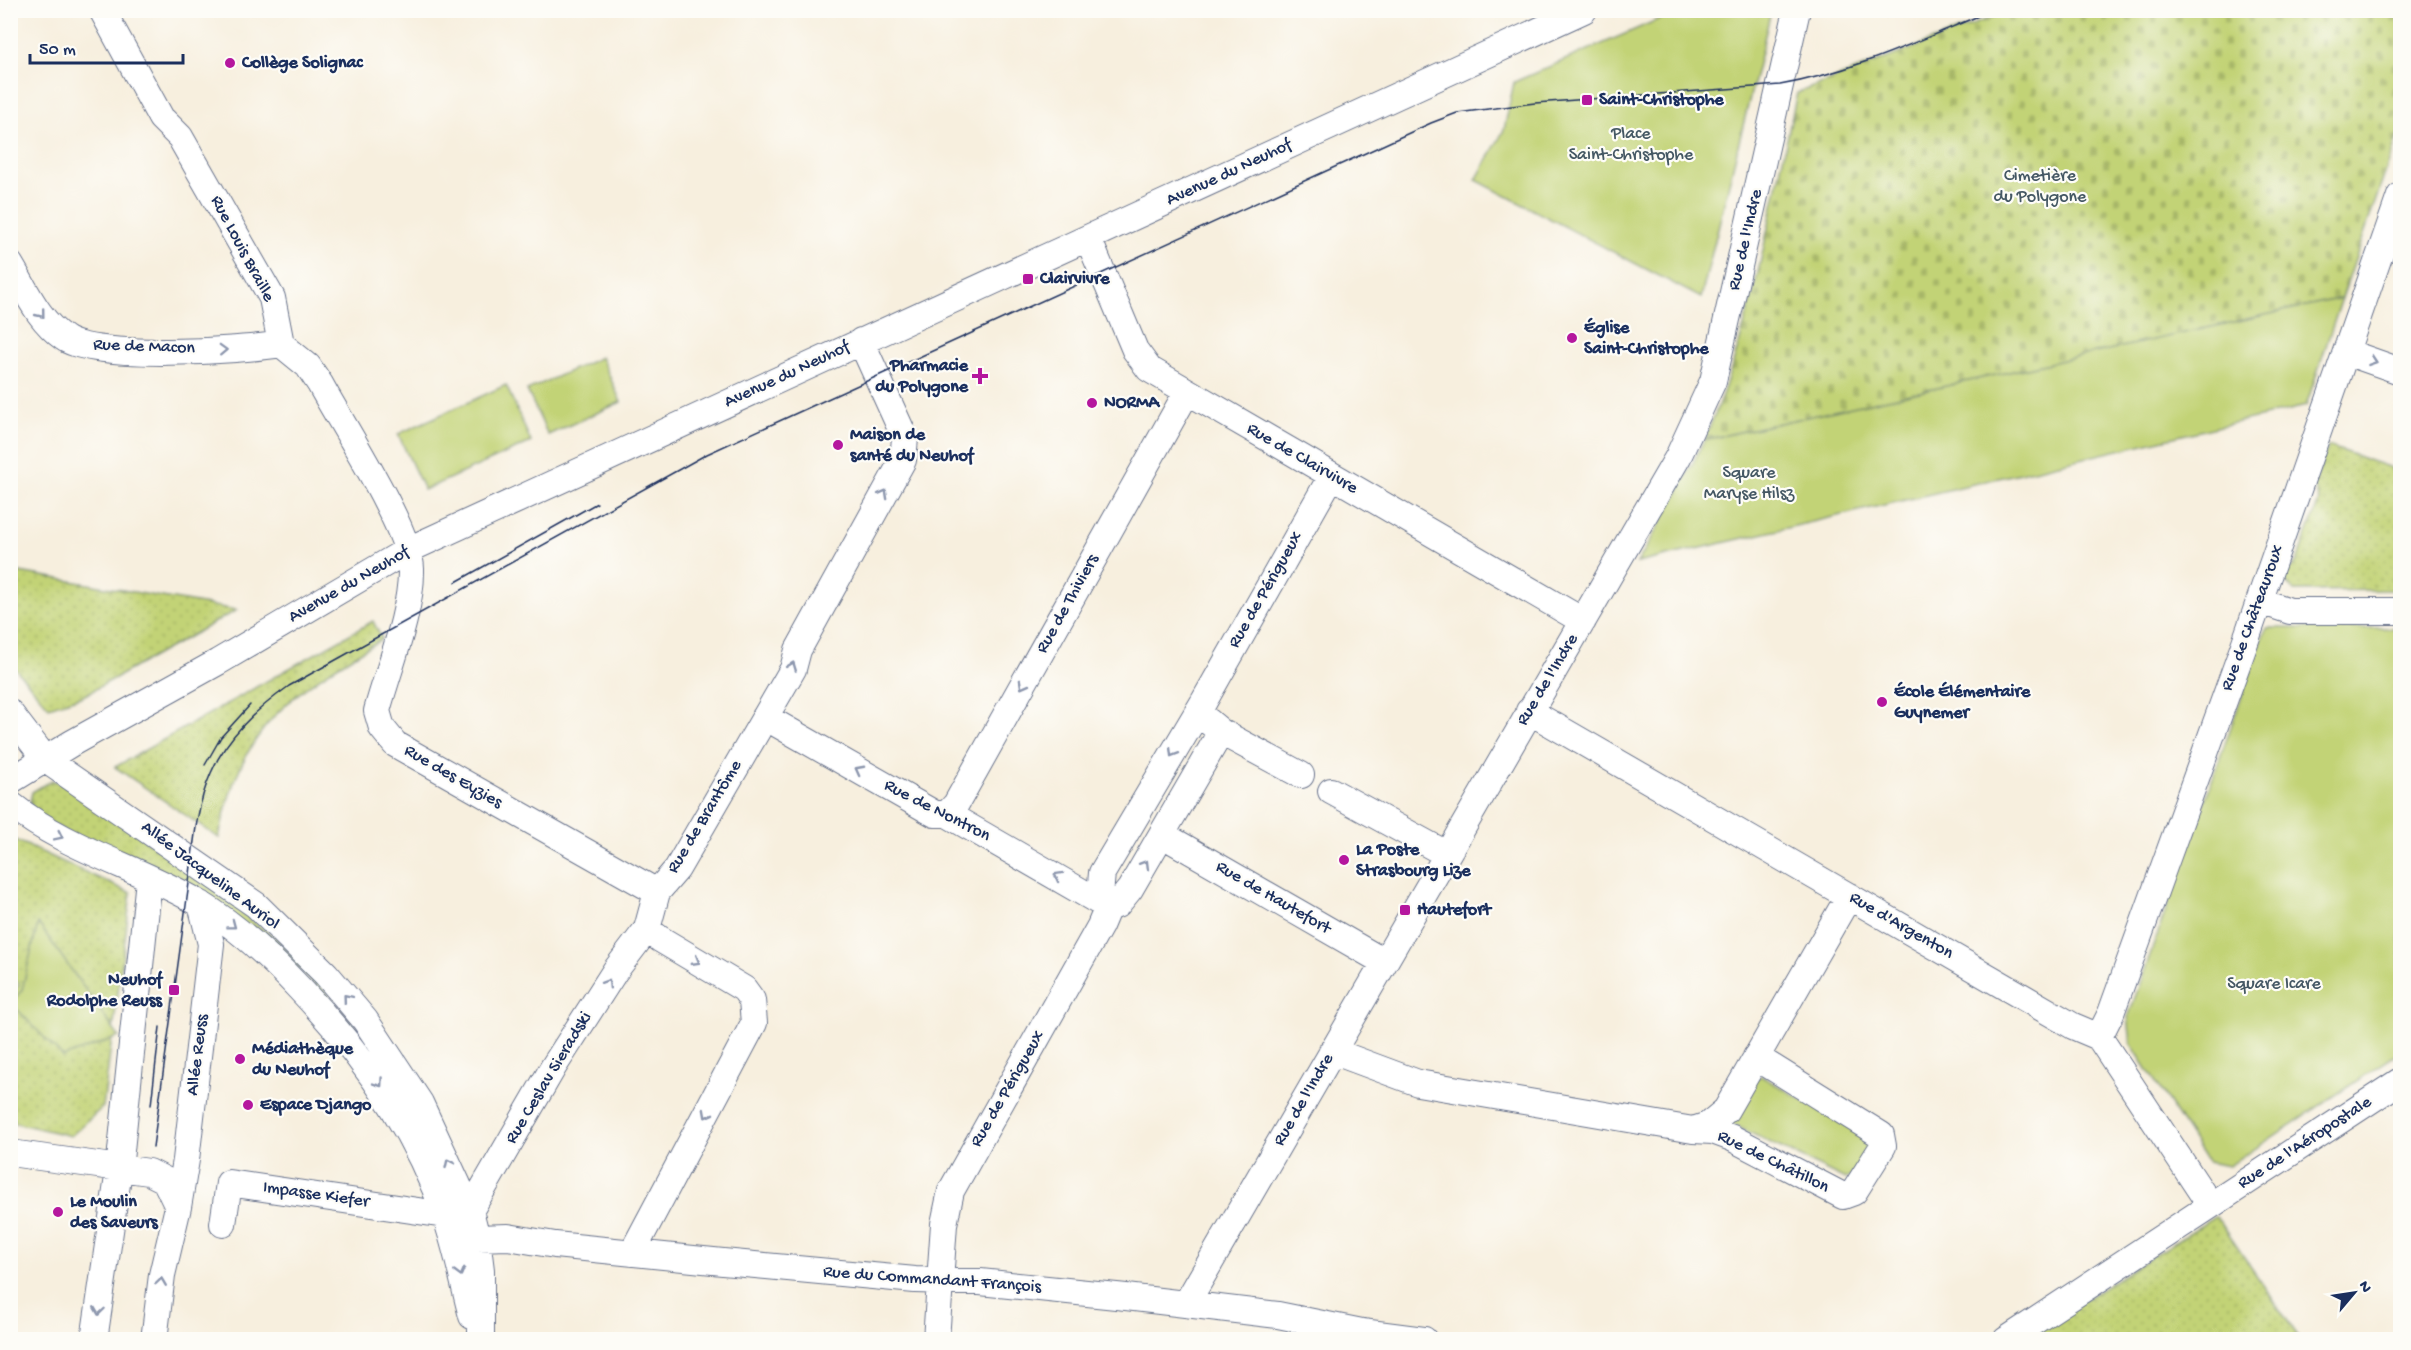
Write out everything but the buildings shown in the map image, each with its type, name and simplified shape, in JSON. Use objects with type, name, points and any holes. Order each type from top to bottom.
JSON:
[{"type":"street","name":"Rue Louis Braille","points":[[102,10],[160,118],[180,137],[272,298],[281,344]]},
{"type":"street","name":"Avenue du Neuhof","points":[[10,781],[408,550],[861,340],[1584,10]]},
{"type":"street","name":"Rue de l'Indre","points":[[1186,1304],[1677,457],[1713,381],[1797,10]]},
{"type":"street","name":"Rue de Châteauroux","points":[[2099,1037],[2111,1013],[2260,601],[2346,352],[2392,251],[2400,196]]},
{"type":"street","name":"Rue de Clairvivre","points":[[1088,238],[1141,361],[1149,369],[1582,621]]},
{"type":"street","name":"Rue de Macon","points":[[10,264],[38,314],[65,339],[83,345],[100,350],[221,350],[281,344]]},
{"type":"street","name":"Rue de Brantôme","points":[[648,929],[657,892],[677,869],[793,669],[798,650],[903,460],[905,438],[861,340]]},
{"type":"street","points":[[281,344],[308,366],[320,384],[396,522],[408,550]]},
{"type":"street","points":[[2346,352],[2400,371]]},
{"type":"street","name":"Rue de Thiviers","points":[[947,814],[956,804],[1187,392]]},
{"type":"street","name":"Rue de Périgueux","points":[[1108,907],[1100,895],[1101,873],[1203,703],[1331,477]]},
{"type":"street","name":"Rue des Eyzies","points":[[408,550],[411,568],[407,598],[377,711],[382,728],[395,744],[657,892]]},
{"type":"street","points":[[2260,601],[2290,611],[2400,611]]},
{"type":"street","points":[[1203,703],[1205,717],[1221,732],[1301,775]]},
{"type":"street","name":"Rue d'Argenton","points":[[1529,711],[2073,1026],[2099,1037]]},
{"type":"street","name":"Allée Jacqueline Auriol","points":[[10,713],[46,760],[256,905],[326,974],[365,1020],[420,1103],[458,1213],[480,1340]]},
{"type":"street","name":"Rue de Nontron","points":[[765,717],[935,814],[947,814],[1108,907]]},
{"type":"street","name":"Rue de Périgueux","points":[[1108,907],[1117,905],[1123,899],[1163,835],[1221,732]]},
{"type":"street","points":[[1331,791],[1446,854]]},
{"type":"street","name":"Allée Jacqueline Auriol","points":[[10,804],[48,830],[201,904],[263,951],[342,1033],[382,1087],[458,1213],[477,1238],[481,1270],[480,1340]]},
{"type":"street","name":"Rue de Hautefort","points":[[1163,835],[1384,962]]},
{"type":"street","points":[[94,1340],[119,1170],[149,879]]},
{"type":"street","name":"Rue de Châtillon","points":[[1693,1130],[1708,1125],[1726,1110],[1849,896]]},
{"type":"street","name":"Allée Reuss","points":[[154,1340],[162,1275],[186,1160],[211,944],[201,904]]},
{"type":"street","name":"Rue de Périgueux","points":[[936,1340],[944,1224],[951,1191],[1100,926],[1108,907]]},
{"type":"street","points":[[632,1252],[751,1032],[754,1011],[752,1000],[744,989],[660,939],[648,929]]},
{"type":"street","name":"Rue Ceslav Sieradski","points":[[458,1213],[615,970],[648,929]]},
{"type":"street","points":[[2006,1340],[2210,1205],[2099,1037]]},
{"type":"street","name":"Rue de Châtillon","points":[[1332,1051],[1418,1083],[1693,1130],[1713,1131],[1732,1138],[1843,1196],[1854,1192],[1883,1146],[1881,1135],[1756,1057]]},
{"type":"street","name":"Rue de l'Aéropostale","points":[[2210,1205],[2400,1081]]},
{"type":"street","points":[[10,1153],[160,1175],[171,1187],[178,1207]]},
{"type":"street","name":"Impasse Kiefer","points":[[224,1224],[229,1183],[458,1213]]},
{"type":"street","name":"Rue du Commandant François","points":[[477,1238],[508,1237],[555,1245],[866,1276],[980,1282],[1186,1304],[1278,1315],[1310,1331],[1424,1340]]},
{"type":"green space","name":"Place Saint-Christophe","points":[[1680,10],[1771,11],[1701,298],[1476,180],[1504,130],[1514,82]]},
{"type":"green space","name":"Cimetière du Polygone","points":[[2008,11],[2400,11],[2400,130],[2342,298],[1704,440],[1721,399],[1748,313],[1797,93]]},
{"type":"green space","name":"Square Maryse Hilsz","points":[[2342,298],[2306,406],[1637,563],[1679,491],[1704,440]]},
{"type":"green space","points":[[601,357],[621,402],[548,435],[527,390]]},
{"type":"green space","points":[[506,385],[531,442],[424,490],[398,434]]},
{"type":"green space","points":[[2328,446],[2400,471],[2400,590],[2294,591],[2282,579],[2297,561],[2319,501],[2314,485]]},
{"type":"green space","points":[[11,566],[14,571],[237,610],[83,696],[49,707],[11,664]]},
{"type":"green space","points":[[373,621],[382,639],[349,658],[296,696],[274,717],[256,740],[240,767],[228,800],[219,838],[115,767]]},
{"type":"green space","name":"Square Icare","points":[[2266,628],[2400,628],[2400,1052],[2229,1166],[2207,1162],[2131,1044],[2128,1017]]},
{"type":"green space","points":[[52,780],[75,790],[204,882],[280,942],[364,1035],[378,1063],[347,1019],[303,973],[261,938],[34,814],[30,802],[32,792]]},
{"type":"green space","points":[[11,838],[131,893],[103,1107],[71,1136],[11,1122],[10,994],[19,985],[11,976],[11,956],[13,954],[10,950]]},
{"type":"green space","points":[[38,923],[119,1037],[63,1057],[11,1003],[22,990]]},
{"type":"green space","points":[[1761,1076],[1869,1138],[1870,1144],[1851,1177],[1845,1179],[1732,1124],[1731,1119],[1754,1078]]},
{"type":"green space","points":[[2216,1216],[2300,1339],[2021,1340]]},
{"type":"tram line","points":[[153,1147],[195,834],[205,788],[225,747],[234,735],[254,714],[289,686],[707,454],[1431,123],[1457,113],[1535,103],[1780,85],[1862,63],[1993,10]]},
{"type":"tram line","points":[[456,582],[597,503]]},
{"type":"tram line","points":[[205,765],[221,737],[250,705]]},
{"type":"tram line","points":[[151,1105],[160,1027]]},
{"type":"place","name":"Collège Solignac","points":[[230,63]]},
{"type":"place","name":"Saint-Christophe","points":[[1587,100]]},
{"type":"place","name":"Clairvivre","points":[[1028,279]]},
{"type":"place","name":"Église Saint-Christophe","points":[[1572,338]]},
{"type":"place","name":"Pharmacie du Polygone","points":[[980,376]]},
{"type":"place","name":"NORMA","points":[[1092,403]]},
{"type":"place","name":"Maison de santé du Neuhof","points":[[838,445]]},
{"type":"place","name":"École Élémentaire Guynemer","points":[[1882,702]]},
{"type":"place","name":"La Poste Strasbourg Lize","points":[[1344,860]]},
{"type":"place","name":"Hautefort","points":[[1405,910]]},
{"type":"place","name":"Neuhof Rodolphe Reuss","points":[[174,990]]},
{"type":"place","name":"Médiathèque du Neuhof","points":[[240,1059]]},
{"type":"place","name":"Espace Django","points":[[248,1105]]},
{"type":"place","name":"Le Moulin des Saveurs","points":[[58,1212]]}]
